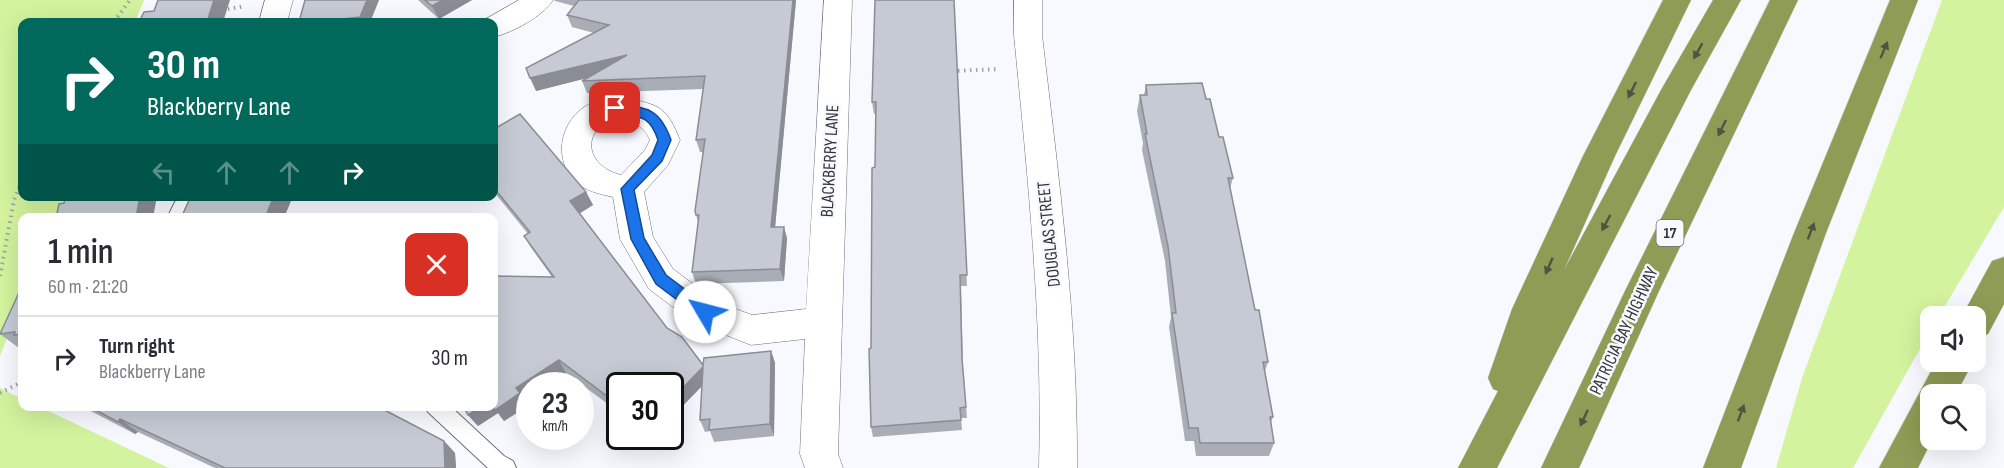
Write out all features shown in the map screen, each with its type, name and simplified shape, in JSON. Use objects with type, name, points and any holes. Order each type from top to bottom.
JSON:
[{"type":"highway","points":[[1476,468],[1529,309],[1599,156],[1677,0]]},
{"type":"highway","points":[[1476,468],[1676,90],[1727,0]]},
{"type":"highway","name":"PATRICIA BAY HIGHWAY","points":[[1560,468],[1642,291],[1784,0]]},
{"type":"highway","points":[[1722,468],[1752,383],[1841,153],[1904,0]]},
{"type":"highway","points":[[1986,306],[2004,271]]},
{"type":"highway","points":[[1898,468],[1920,426]]},
{"type":"street","points":[[274,18],[279,0]]},
{"type":"street","points":[[498,25],[539,0]]},
{"type":"street","name":"BLACKBERRY LANE","points":[[824,468],[819,454],[838,0]]},
{"type":"street","name":"DOUGLAS STREET","points":[[1028,0],[1032,68],[1055,290],[1060,411],[1058,468]]},
{"type":"street","points":[[627,189],[637,239],[661,279],[705,312],[751,330],[823,322]]},
{"type":"lane","points":[[440,411],[497,463],[507,468]]},
{"type":"path","points":[[117,18],[130,0]]},
{"type":"path","points":[[213,11],[279,0]]},
{"type":"path","points":[[951,71],[1032,68]]},
{"type":"path","points":[[0,276],[14,200],[18,190]]},
{"type":"path","points":[[0,393],[18,384]]},
{"type":"green space","points":[[0,0],[144,0],[137,18],[18,18],[18,201],[62,201],[58,213],[18,213],[18,310],[0,356]]},
{"type":"green space","points":[[1942,0],[2004,0],[2004,207],[1945,306],[1920,306],[1920,349],[1853,468],[1776,468],[1802,378]]},
{"type":"green space","points":[[0,388],[18,397],[18,411],[48,411],[169,468],[0,468]]},
{"type":"building","points":[[158,0],[214,0],[208,18],[141,18],[144,12],[154,11]]},
{"type":"building","points":[[305,0],[367,0],[360,17],[300,18]]},
{"type":"building","points":[[425,0],[443,0],[432,6]]},
{"type":"building","points":[[579,0],[793,0],[771,227],[784,227],[780,269],[692,272],[699,215],[696,215],[695,211],[705,139],[696,140],[705,76],[582,81],[627,55],[530,78],[526,68],[609,25],[567,15]]},
{"type":"building","points":[[875,0],[954,0],[967,275],[960,275],[962,359],[966,407],[960,408],[961,420],[871,427],[869,349],[871,348],[872,168],[875,167],[876,102],[872,102]]},
{"type":"building","points":[[1202,83],[1206,99],[1210,99],[1219,137],[1223,137],[1233,178],[1228,178],[1255,310],[1259,310],[1268,362],[1263,362],[1273,417],[1270,417],[1274,443],[1200,443],[1198,428],[1189,428],[1172,313],[1176,313],[1168,246],[1145,134],[1147,134],[1140,95],[1147,95],[1146,85]]},
{"type":"building","points":[[520,114],[586,192],[570,201],[667,328],[682,337],[703,365],[704,358],[771,351],[770,424],[709,430],[710,419],[700,420],[703,367],[684,387],[684,372],[606,372],[606,395],[594,386],[594,372],[575,372],[559,360],[541,372],[516,372],[516,396],[498,408],[498,276],[554,277],[524,236],[530,232],[498,193],[498,127]]},
{"type":"building","points":[[64,201],[139,201],[137,213],[57,213],[59,204]]},
{"type":"building","points":[[189,201],[272,201],[267,213],[183,213]]},
{"type":"building","points":[[18,295],[18,334],[14,335],[15,332],[0,334]]},
{"type":"building","points":[[97,411],[387,411],[444,441],[445,468],[225,468],[120,419],[118,422]]},
{"type":"route","points":[[615,108],[641,111],[658,122],[665,140],[657,157],[627,189],[637,239],[661,279],[705,312]]}]
